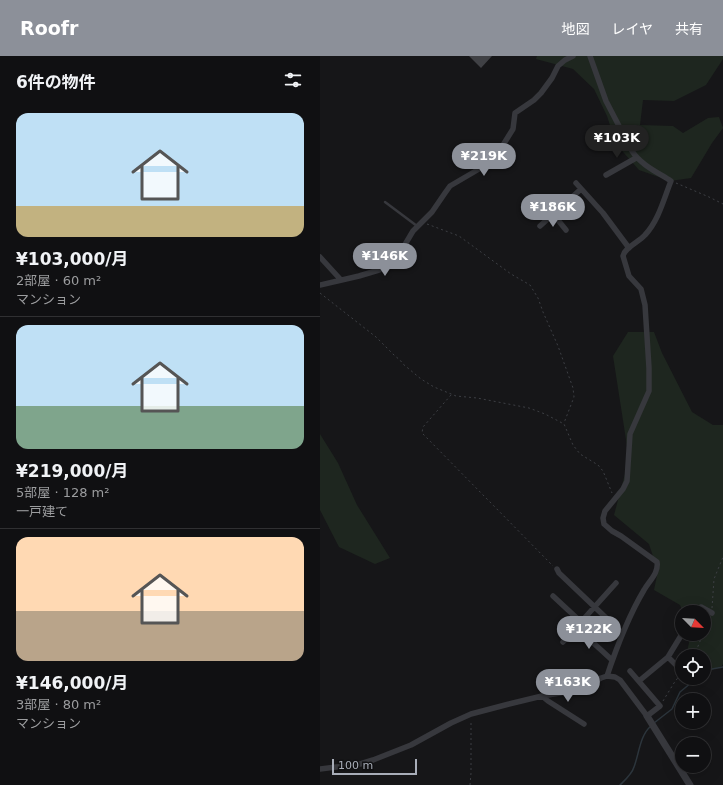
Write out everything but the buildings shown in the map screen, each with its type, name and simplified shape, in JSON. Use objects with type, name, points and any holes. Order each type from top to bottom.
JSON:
[{"type":"street","points":[[320,285],[379,270],[391,263],[400,253],[413,231],[432,212],[450,186],[491,162],[495,158],[513,129],[515,113],[541,94],[558,66],[573,56]]},
{"type":"street","points":[[590,56],[606,101],[626,142],[636,158],[671,181],[653,224],[646,234],[624,253],[629,276],[641,289],[645,305],[649,391],[630,434],[626,481],[623,489],[605,511],[603,518],[604,524],[612,531],[622,536],[657,562],[658,566],[657,570],[636,602],[622,633],[606,676]]},
{"type":"street","points":[[606,175],[636,158]]},
{"type":"street","points":[[576,183],[603,213],[629,248]]},
{"type":"street","points":[[540,226],[581,189]]},
{"type":"street","points":[[553,214],[566,230]]},
{"type":"street","points":[[320,256],[341,280]]},
{"type":"street","points":[[557,569],[559,573],[622,633]]},
{"type":"street","points":[[563,642],[616,583]]},
{"type":"street","points":[[553,596],[581,622]]},
{"type":"street","points":[[576,627],[612,660]]},
{"type":"street","points":[[639,681],[668,657],[678,641]]},
{"type":"street","points":[[668,657],[675,664]]},
{"type":"street","points":[[630,671],[660,706],[647,716]]},
{"type":"street","points":[[320,769],[360,764],[373,760],[411,744],[471,714],[542,696],[578,690],[606,676],[615,677],[620,680],[647,716],[690,785]]},
{"type":"street","points":[[542,696],[584,724]]},
{"type":"lane","points":[[385,202],[417,226]]},
{"type":"path","points":[[671,181],[723,204]]},
{"type":"path","points":[[422,222],[459,236],[511,274],[530,285],[538,298],[558,346],[573,388],[574,397],[564,424]]},
{"type":"path","points":[[320,293],[376,337],[403,364],[421,379],[434,387],[456,396],[477,398],[529,408],[564,424],[573,445],[580,454],[598,465],[603,471],[615,500]]},
{"type":"path","points":[[452,394],[423,427],[422,433],[557,569]]},
{"type":"path","points":[[712,613],[714,579],[723,557]]},
{"type":"path","points":[[660,706],[675,682]]},
{"type":"path","points":[[470,785],[471,714]]},
{"type":"shaded area","points":[[537,56],[723,56],[723,59],[706,85],[674,101],[643,100],[640,125],[673,126],[683,133],[708,118],[719,117],[723,128],[691,178],[670,181],[639,170],[616,144],[607,116],[594,89],[573,69],[536,59]]},
{"type":"shaded area","points":[[628,332],[654,332],[662,353],[692,412],[713,425],[723,425],[723,664],[722,666],[711,670],[711,649],[688,649],[689,641],[711,641],[711,605],[680,605],[654,590],[658,571],[649,544],[614,515],[629,459],[613,356]]},
{"type":"shaded area","points":[[320,434],[338,463],[357,505],[390,558],[375,564],[339,547],[320,510]]},
{"type":"waterway","points":[[711,670],[723,667]]},
{"type":"waterway","points":[[654,723],[672,709],[680,692],[688,685]]},
{"type":"waterway","points":[[620,785],[633,770],[644,734],[651,726]]}]
